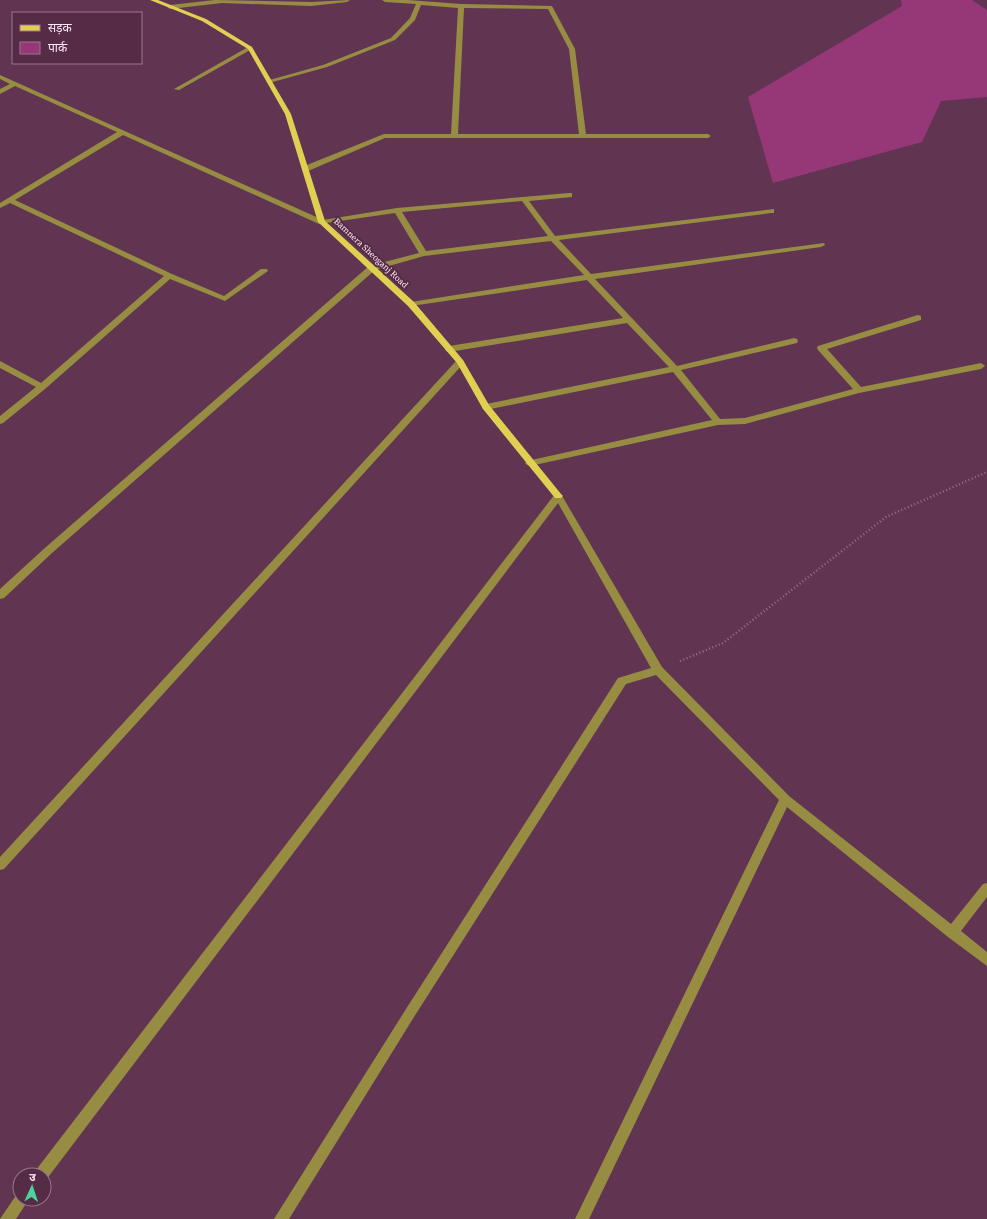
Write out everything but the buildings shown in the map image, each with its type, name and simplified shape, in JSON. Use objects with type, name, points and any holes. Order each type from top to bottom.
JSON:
[{"type":"main road","name":"Bamnera Sheoganj Road","points":[[153,0],[204,20],[250,48],[288,114],[322,222],[411,304],[460,362],[486,407],[558,496]]},
{"type":"street","points":[[170,7],[181,0]]},
{"type":"street","points":[[170,7],[222,1],[311,4],[347,0]]},
{"type":"street","points":[[385,0],[461,6],[550,7],[572,49],[583,136]]},
{"type":"street","points":[[269,81],[325,66],[393,39],[413,19],[419,3]]},
{"type":"street","points":[[454,136],[461,6]]},
{"type":"street","points":[[177,89],[250,48]]},
{"type":"street","points":[[0,77],[322,222],[397,210],[569,195]]},
{"type":"street","points":[[0,92],[14,84]]},
{"type":"street","points":[[0,206],[123,132]]},
{"type":"street","points":[[305,169],[384,136],[708,136]]},
{"type":"street","points":[[524,199],[553,238],[675,369],[718,422]]},
{"type":"street","points":[[10,200],[169,276],[225,299],[264,271]]},
{"type":"street","points":[[397,210],[424,254]]},
{"type":"street","points":[[0,595],[49,550],[372,268],[424,254],[771,211]]},
{"type":"street","points":[[411,304],[589,277],[821,245]]},
{"type":"street","points":[[0,421],[42,387],[169,276]]},
{"type":"street","points":[[859,390],[821,348],[918,318]]},
{"type":"street","points":[[449,349],[629,320]]},
{"type":"street","points":[[486,407],[675,369],[794,341]]},
{"type":"street","points":[[0,865],[460,362]]},
{"type":"street","points":[[0,364],[42,387]]},
{"type":"street","points":[[530,463],[718,422],[745,421],[859,390],[981,366]]},
{"type":"street","points":[[47,1167],[558,496],[658,670],[785,799],[987,960]]},
{"type":"street","points":[[280,1219],[622,681],[658,670]]},
{"type":"street","points":[[582,1219],[785,799]]},
{"type":"street","points":[[952,933],[987,888]]},
{"type":"street","points":[[7,1219],[16,1207]]},
{"type":"path","points":[[658,670],[723,643],[886,517],[987,472]]},
{"type":"green space","points":[[901,0],[972,0],[987,10],[987,97],[941,101],[922,142],[773,183],[748,97],[902,6]]}]
